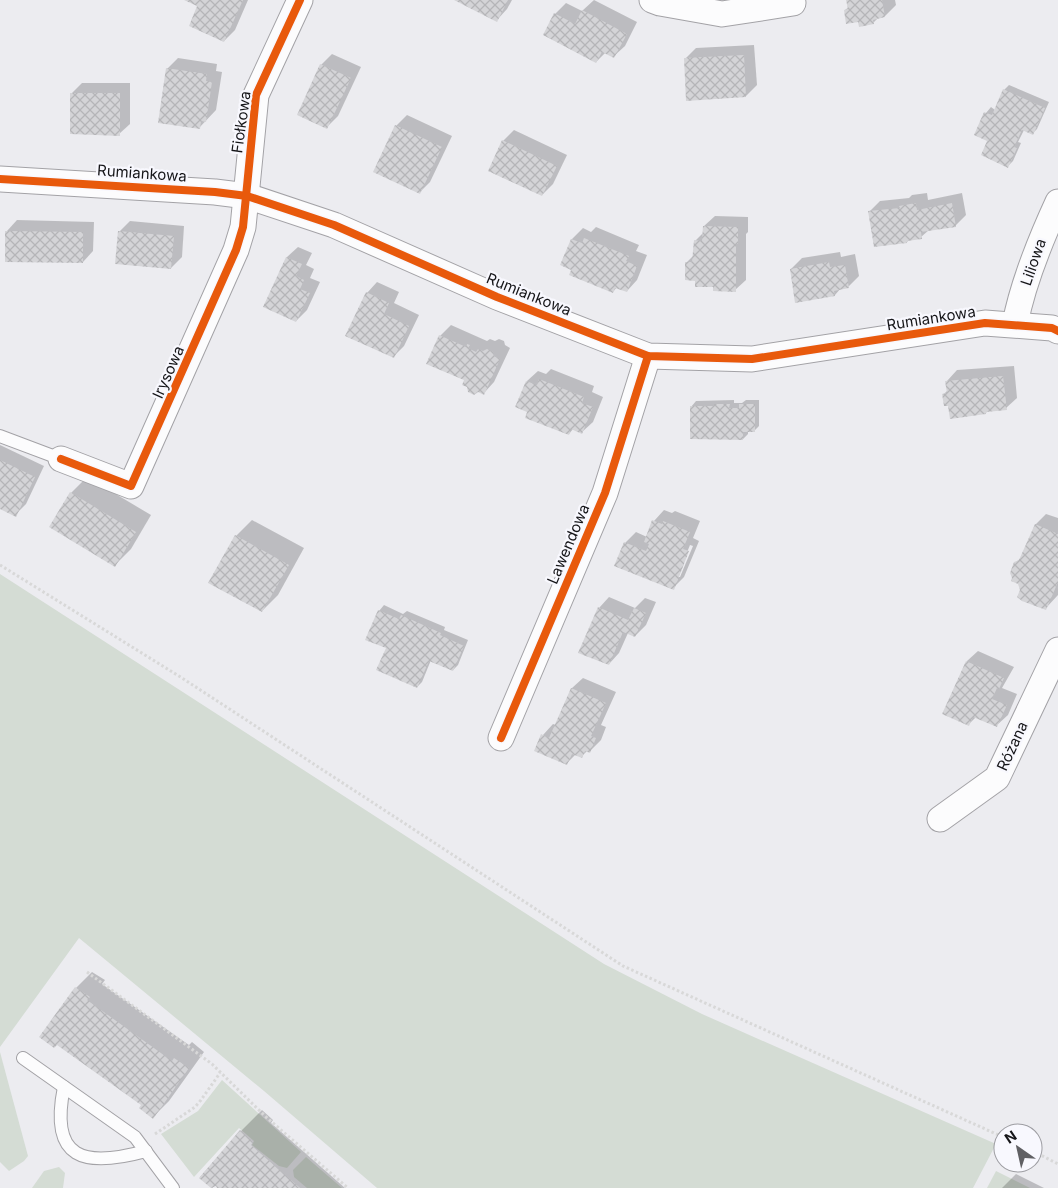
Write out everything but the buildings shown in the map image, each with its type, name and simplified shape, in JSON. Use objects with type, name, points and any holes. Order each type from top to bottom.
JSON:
[{"type":"street","name":"Fiołkowa","points":[[247,196],[256,96],[300,0]]},
{"type":"street","points":[[652,0],[660,4],[722,14],[793,3]]},
{"type":"street","name":"Rumiankowa","points":[[0,179],[215,192],[247,196],[334,225],[497,297],[648,356],[752,358],[985,323],[1052,328],[1058,331]]},
{"type":"street","name":"Irysowa","points":[[61,459],[131,486],[236,250],[243,227],[247,196]]},
{"type":"street","name":"Liliowa","points":[[1015,324],[1018,305],[1043,234],[1058,202]]},
{"type":"street","name":"Lawendowa","points":[[501,738],[605,493],[648,356]]},
{"type":"street","name":"Różana","points":[[940,819],[997,778],[1058,650]]},
{"type":"lane","points":[[0,436],[61,459]]},
{"type":"lane","points":[[23,1058],[135,1137],[173,1188]]},
{"type":"lane","points":[[64,1087],[59,1108],[62,1132],[66,1144],[73,1152],[87,1159],[124,1158],[146,1151]]},
{"type":"path","points":[[0,564],[182,678],[623,966],[993,1132]]},
{"type":"path","points":[[87,972],[212,1064],[266,1117],[348,1188]]},
{"type":"path","points":[[152,1136],[195,1107],[220,1072]]},
{"type":"path","points":[[1043,1156],[1058,1164]]},
{"type":"shaded area","points":[[0,574],[604,964],[702,1014],[993,1143],[993,1150],[973,1188],[377,1188],[264,1091],[79,938],[0,1047]]},
{"type":"shaded area","points":[[0,1052],[28,1156],[9,1171],[0,1162]]},
{"type":"shaded area","points":[[222,1080],[301,1152],[287,1168],[279,1166],[252,1145],[254,1141],[239,1128],[194,1177],[161,1134],[198,1111]]},
{"type":"shaded area","points":[[306,1157],[342,1188],[307,1188],[294,1177],[293,1170]]},
{"type":"shaded area","points":[[59,1167],[65,1173],[63,1188],[32,1188],[44,1171]]},
{"type":"shaded area","points":[[995,1173],[1000,1173],[1030,1188],[987,1188]]},
{"type":"cycle path","points":[[61,459],[131,486],[236,250],[243,227],[256,95],[300,0]]},
{"type":"cycle path","points":[[0,179],[215,192],[247,196],[334,225],[497,297],[648,356],[752,359],[985,323],[1052,328],[1058,331]]},
{"type":"cycle path","points":[[501,738],[605,493],[648,356]]}]
